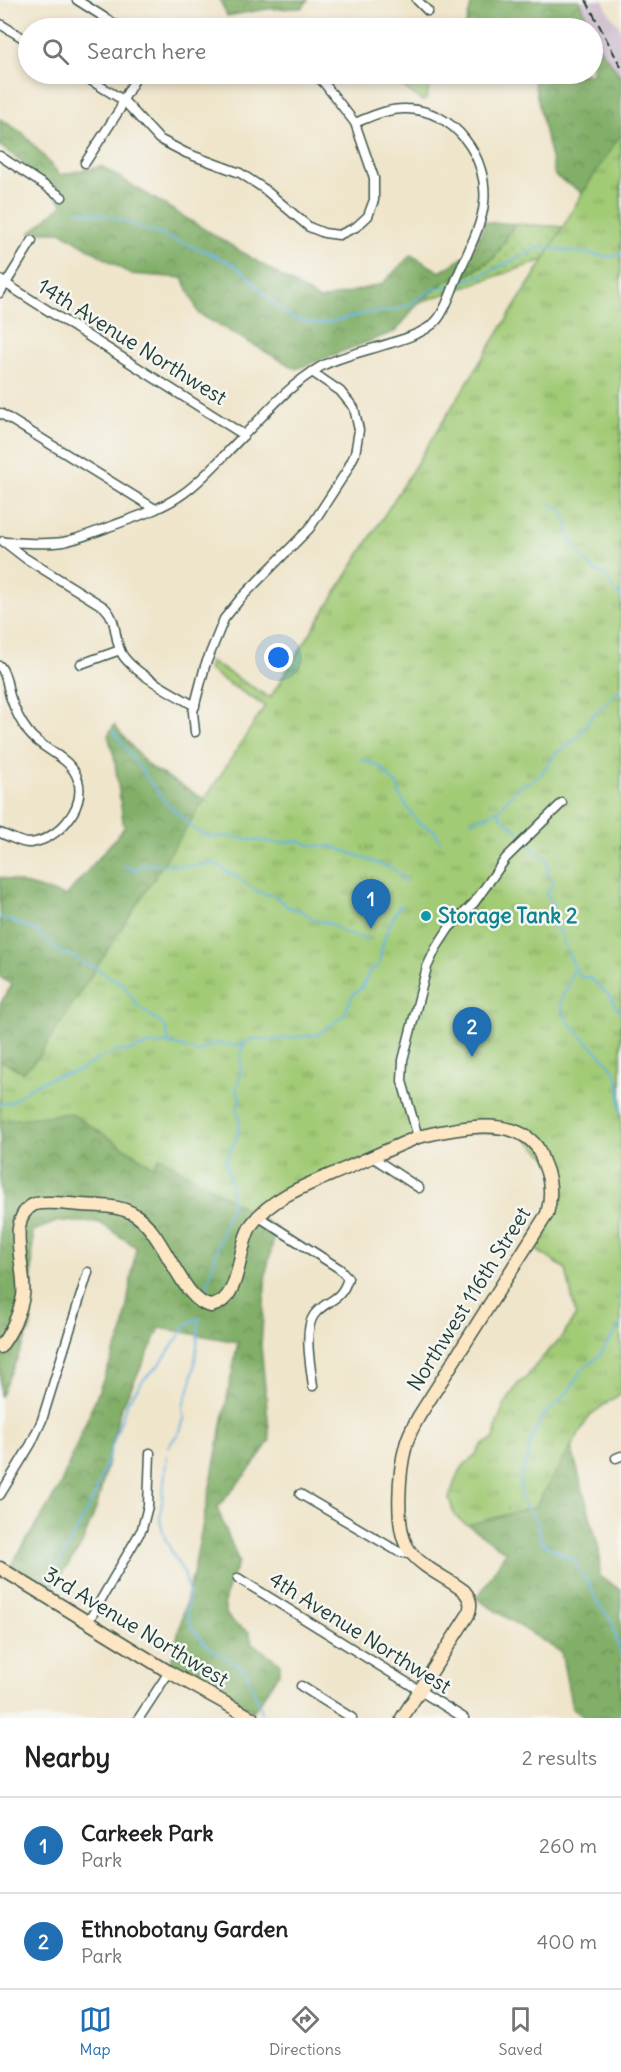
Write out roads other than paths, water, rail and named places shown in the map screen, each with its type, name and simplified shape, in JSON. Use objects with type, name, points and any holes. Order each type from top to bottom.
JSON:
[{"type":"street","points":[[77,0],[105,18]]},
{"type":"street","points":[[417,0],[428,11]]},
{"type":"street","points":[[0,24],[18,35]]},
{"type":"street","points":[[97,84],[123,100],[159,139],[186,153],[248,177],[316,231],[339,235],[356,227],[368,216],[372,208],[375,189],[371,165],[355,123],[325,84]]},
{"type":"street","points":[[85,163],[120,108],[132,84]]},
{"type":"street","points":[[2,540],[62,542],[156,509],[186,492],[287,390],[312,372],[335,360],[422,330],[438,319],[483,211],[483,180],[472,147],[446,121],[415,109],[387,110],[355,123]]},
{"type":"street","points":[[0,156],[62,197]]},
{"type":"street","points":[[0,293],[3,282],[32,241]]},
{"type":"street","name":"14th Avenue Northwest","points":[[3,282],[244,435]]},
{"type":"street","points":[[195,732],[193,712],[208,657],[224,619],[241,598],[309,529],[356,454],[359,430],[354,408],[340,391],[312,372]]},
{"type":"street","points":[[0,413],[156,509]]},
{"type":"street","points":[[2,540],[25,558],[104,607],[112,616],[124,659],[133,668],[195,706]]},
{"type":"street","points":[[81,664],[120,650]]},
{"type":"street","points":[[0,666],[7,679],[10,695],[29,734],[72,768],[78,780],[80,794],[77,809],[67,822],[54,834],[41,841],[28,844],[0,833]]},
{"type":"street","points":[[418,1137],[402,1081],[403,1060],[427,967],[449,928],[474,903],[506,858],[562,802]]},
{"type":"street","name":"Northwest 116th Street","points":[[259,1217],[275,1204],[302,1188],[418,1137],[470,1128],[493,1127],[513,1130],[525,1136],[538,1148],[549,1176],[549,1208],[540,1227],[419,1416],[409,1436],[402,1468],[400,1518],[404,1541],[414,1556]]},
{"type":"street","points":[[372,1157],[419,1188]]},
{"type":"street","points":[[0,1347],[18,1314],[23,1294],[19,1242],[20,1222],[24,1211],[30,1206],[39,1203],[59,1203],[118,1208],[134,1214],[154,1233],[198,1300],[211,1306],[220,1304],[231,1291],[244,1240],[259,1217],[340,1269],[348,1278],[341,1294],[314,1314],[310,1321],[308,1333],[313,1386]]},
{"type":"street","points":[[0,1495],[31,1444],[42,1420],[88,1272]]},
{"type":"street","points":[[87,1622],[142,1529],[148,1506],[150,1453]]},
{"type":"street","points":[[300,1494],[399,1552],[414,1556],[464,1591],[470,1603],[468,1616],[402,1718]]},
{"type":"street","name":"3rd Avenue Northwest","points":[[0,1568],[169,1672],[252,1718]]},
{"type":"street","name":"4th Avenue Northwest","points":[[238,1578],[464,1718]]},
{"type":"street","points":[[139,1718],[169,1672]]},
{"type":"street","points":[[301,1686],[352,1718]]},
{"type":"waterway","points":[[77,210],[118,219],[233,264],[247,275],[270,301],[290,317],[309,323],[322,324],[367,313],[395,310],[410,304],[434,289],[452,285]]},
{"type":"waterway","points":[[457,283],[482,275],[541,247],[610,257],[621,254]]},
{"type":"waterway","points":[[550,504],[562,510],[568,524],[569,536],[579,553],[595,571],[605,574],[621,597]]},
{"type":"waterway","points":[[471,821],[487,816],[501,807],[520,785],[529,783],[541,774],[557,752],[570,745],[591,717],[621,689]]},
{"type":"waterway","points":[[114,732],[165,802],[197,831],[209,837],[225,836],[279,843],[299,841],[314,846],[331,846],[393,869],[405,882]]},
{"type":"waterway","points":[[360,759],[379,766],[398,786],[400,796],[417,822],[435,831],[440,841]]},
{"type":"waterway","points":[[497,809],[501,817],[519,832]]},
{"type":"waterway","points":[[531,844],[533,850],[548,859],[547,873],[554,882],[546,894],[554,904],[547,920],[554,928],[561,931],[574,966],[561,998],[562,1009],[574,1028],[615,1072],[619,1086],[621,1112]]},
{"type":"waterway","points":[[122,866],[136,870],[143,864],[192,866],[213,863],[260,893],[274,895],[288,907],[302,911],[315,920],[328,923],[347,934],[366,939]]},
{"type":"waterway","points":[[0,1104],[12,1102],[32,1086],[53,1077],[79,1071],[100,1058],[118,1051],[129,1051],[151,1044],[169,1043],[198,1052],[216,1043],[237,1046],[255,1038],[268,1040],[317,1035],[344,1015],[353,994],[362,988],[370,970],[379,966],[386,934],[401,904]]},
{"type":"waterway","points":[[0,917],[35,930],[60,952],[95,967],[122,983],[138,1006],[166,1029],[169,1043]]},
{"type":"waterway","points":[[574,966],[580,977],[589,977],[611,997],[621,1011]]},
{"type":"waterway","points":[[205,1294],[232,1203],[230,1176],[225,1162],[239,1130],[237,1108],[241,1100],[236,1089],[241,1074],[241,1055],[244,1043]]},
{"type":"waterway","points":[[621,1284],[621,1303]]},
{"type":"waterway","points":[[58,1566],[94,1497],[128,1401],[144,1379],[160,1364],[188,1323],[199,1318],[195,1363],[183,1406],[185,1416],[180,1431],[168,1447]]},
{"type":"waterway","points":[[621,1323],[600,1355],[582,1370],[567,1393],[542,1417],[530,1442],[528,1458],[520,1477],[521,1499],[539,1525],[539,1535],[544,1544],[575,1561],[590,1585],[596,1601],[611,1620],[621,1655]]},
{"type":"waterway","points":[[167,1455],[160,1520],[165,1539],[185,1576],[189,1594],[186,1612],[191,1627],[207,1646],[246,1672],[262,1712]]},
{"type":"waterway","points":[[618,1717],[621,1713]]},
{"type":"railway","points":[[586,0],[595,18]]},
{"type":"railway","points":[[603,33],[621,67]]},
{"type":"place","name":"Storage Tank 2","points":[[426,916]]},
{"type":"place","name":"Carkeek Park","points":[[371,929]]},
{"type":"place","name":"Ethnobotany Garden","points":[[472,1057]]}]
